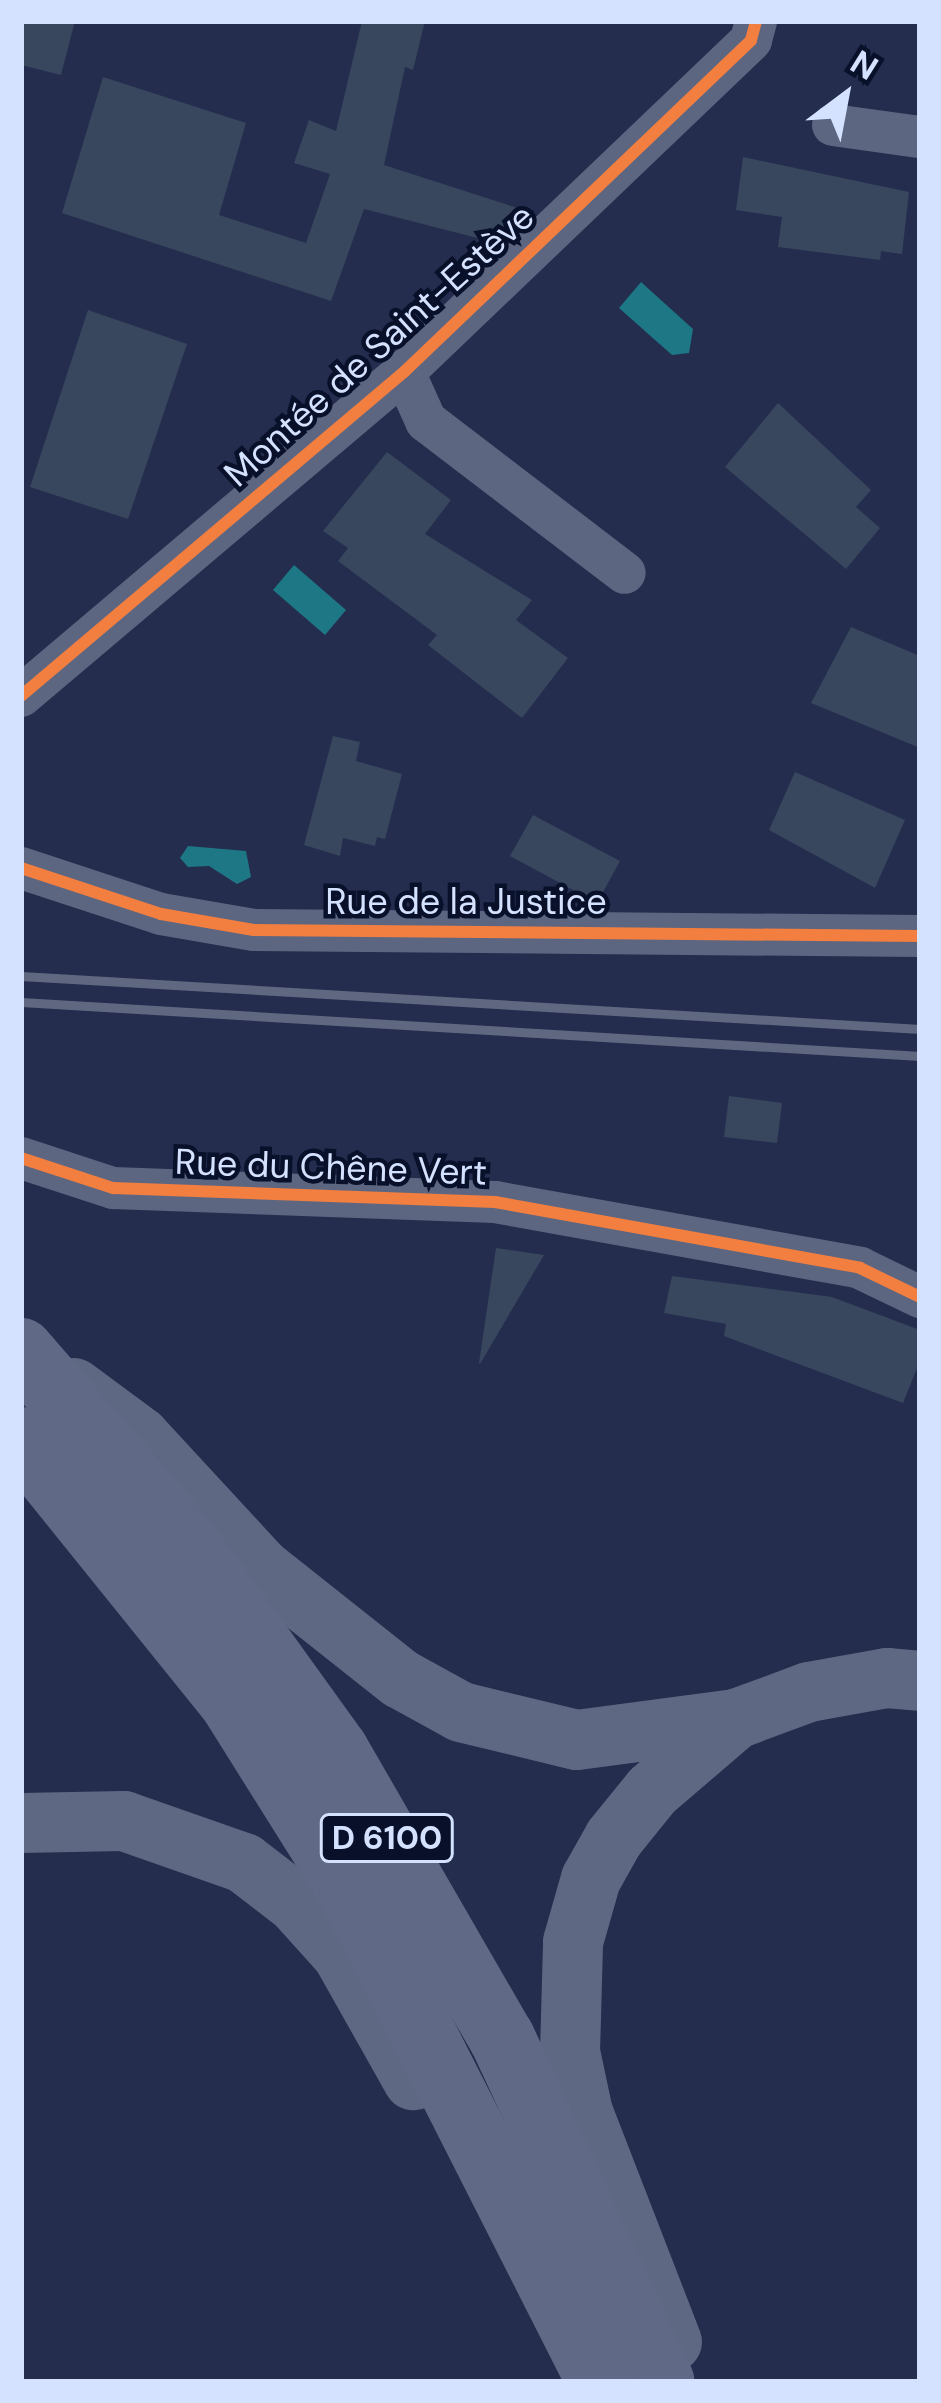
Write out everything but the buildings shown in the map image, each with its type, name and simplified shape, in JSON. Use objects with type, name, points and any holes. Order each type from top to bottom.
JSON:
[{"type":"main road","points":[[21,1350],[140,1437],[262,1569],[401,1679],[460,1712],[578,1739],[736,1718],[809,1692],[920,1681]]},
{"type":"main road","name":"D 6100","points":[[21,1350],[181,1536],[336,1751],[502,2038],[662,2382]]},
{"type":"main road","name":"D 6100","points":[[21,1440],[231,1700],[352,1893],[600,2382]]},
{"type":"main road","points":[[687,2382],[583,2113],[568,1997],[573,1942],[591,1879],[614,1838],[652,1791],[736,1718]]},
{"type":"main road","points":[[21,1823],[124,1821],[184,1836],[244,1863],[296,1903],[342,1954],[575,2382]]},
{"type":"street","name":"Montée de Saint-Estève","points":[[21,696],[404,372],[751,40],[755,21]]},
{"type":"street","points":[[833,124],[920,137]]},
{"type":"street","points":[[404,372],[426,422],[625,573]]},
{"type":"street","name":"Rue de la Justice","points":[[21,868],[161,914],[254,930],[920,936]]},
{"type":"street","name":"Rue du Chêne Vert","points":[[21,1158],[113,1188],[495,1202],[860,1268],[920,1297]]},
{"type":"shaded area","points":[[641,282],[693,329],[689,353],[672,355],[619,308]]},
{"type":"shaded area","points":[[294,565],[346,610],[325,635],[273,590]]},
{"type":"shaded area","points":[[188,846],[246,851],[251,877],[237,884],[209,866],[188,867],[180,858]]},
{"type":"railway","points":[[21,976],[920,1029]]},
{"type":"railway","points":[[21,1002],[920,1056]]},
{"type":"cycle path","points":[[21,696],[404,372],[751,40],[756,21]]},
{"type":"cycle path","points":[[21,868],[161,914],[254,930],[920,936]]},
{"type":"cycle path","points":[[21,1158],[113,1188],[495,1202],[860,1268],[920,1297]]}]
